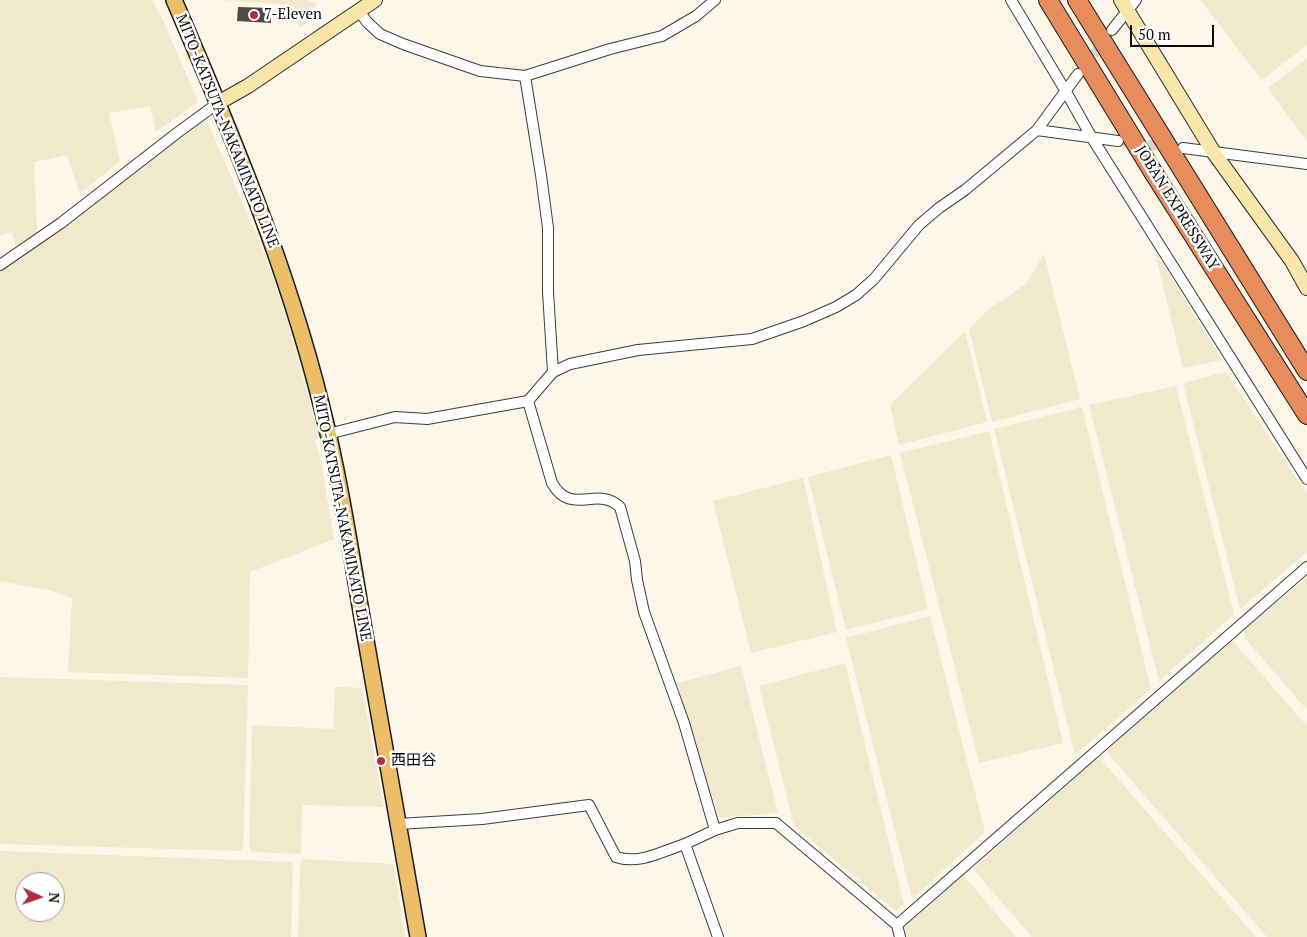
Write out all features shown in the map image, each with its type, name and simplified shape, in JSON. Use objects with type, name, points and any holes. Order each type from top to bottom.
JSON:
[{"type":"highway","name":"JOBAN EXPRESSWAY","points":[[1048,0],[1153,172],[1307,415]]},
{"type":"highway","name":"JOBAN EXPRESSWAY","points":[[1077,0],[1307,371]]},
{"type":"main road","name":"MITO-KATSUTA-NAKAMINATO LINE","points":[[174,0],[256,198],[303,336],[328,434],[348,531],[418,937]]},
{"type":"street","points":[[0,265],[60,223],[177,132],[218,103],[248,86],[375,0]]},
{"type":"street","points":[[359,11],[367,22],[380,34],[403,44],[480,71],[525,76],[610,49],[662,36],[696,16],[715,0]]},
{"type":"street","points":[[1011,0],[1092,138],[1307,479]]},
{"type":"street","points":[[1112,30],[1128,3],[1214,153],[1292,261],[1307,288]]},
{"type":"street","points":[[328,434],[395,417],[428,419],[528,401],[553,372],[570,364],[629,352],[752,339],[836,307],[856,295],[874,279],[919,225],[965,190],[1036,130],[1078,74]]},
{"type":"street","points":[[525,76],[548,228],[548,292],[553,372]]},
{"type":"street","points":[[1036,130],[1118,140]]},
{"type":"street","points":[[1183,148],[1307,164]]},
{"type":"street","points":[[528,401],[552,483],[558,493],[565,498],[576,500],[605,498],[613,501],[620,507],[635,561],[644,612],[684,723],[715,830]]},
{"type":"street","points":[[897,925],[1307,567]]},
{"type":"street","points":[[398,824],[482,819],[589,805],[616,857],[626,860],[637,860],[738,823],[776,823],[897,925],[900,937]]},
{"type":"street","points":[[685,844],[718,937]]},
{"type":"shaded area","points":[[0,0],[152,0],[163,20],[198,102],[156,132],[150,106],[109,113],[120,161],[80,194],[67,155],[34,162],[36,236],[16,249],[12,232],[0,236]]},
{"type":"shaded area","points":[[221,0],[307,0],[317,4],[306,24],[299,27],[294,5]]},
{"type":"shaded area","points":[[1200,0],[1307,0],[1307,45],[1262,80]]},
{"type":"shaded area","points":[[1307,58],[1307,142],[1268,88]]},
{"type":"shaded area","points":[[206,119],[265,254],[288,323],[319,436],[315,441],[321,461],[334,539],[250,572],[248,678],[68,672],[72,598],[48,590],[0,581],[0,271],[57,231],[168,145]]},
{"type":"shaded area","points":[[1154,249],[1222,360],[1183,368]]},
{"type":"shaded area","points":[[1044,254],[1080,399],[992,422],[969,329],[989,309],[1026,284]]},
{"type":"shaded area","points":[[965,331],[987,422],[899,445],[890,405]]},
{"type":"shaded area","points":[[1226,372],[1307,494],[1307,552],[1240,609],[1183,383]]},
{"type":"shaded area","points":[[1176,386],[1234,614],[1159,681],[1089,405]]},
{"type":"shaded area","points":[[1082,407],[1151,689],[1075,755],[994,429]]},
{"type":"shaded area","points":[[989,431],[1063,743],[979,763],[900,453]]},
{"type":"shaded area","points":[[891,455],[928,609],[846,630],[808,477]]},
{"type":"shaded area","points":[[803,478],[837,632],[751,653],[713,501]]},
{"type":"shaded area","points":[[1307,577],[1307,710],[1244,637],[1246,628]]},
{"type":"shaded area","points":[[930,616],[985,832],[912,899],[846,638]]},
{"type":"shaded area","points":[[1231,639],[1307,726],[1307,937],[1267,937],[1106,751]]},
{"type":"shaded area","points":[[845,663],[904,904],[896,911],[794,826],[759,686]]},
{"type":"shaded area","points":[[741,666],[778,813],[719,818],[677,683]]},
{"type":"shaded area","points":[[0,677],[248,685],[243,851],[0,844]]},
{"type":"shaded area","points":[[335,687],[362,688],[384,807],[302,805],[301,854],[252,852],[249,847],[252,725],[333,729]]},
{"type":"shaded area","points":[[1098,756],[1256,937],[1032,937],[973,869]]},
{"type":"shaded area","points":[[0,851],[293,862],[291,937],[0,937]]},
{"type":"shaded area","points":[[303,859],[394,864],[405,937],[298,937],[300,864]]},
{"type":"shaded area","points":[[963,875],[1016,937],[905,937],[903,929]]},
{"type":"building","name":"7-Eleven","points":[[238,7],[271,8],[271,23],[237,21]]},
{"type":"tunnel","points":[[1084,67],[1106,39]]},
{"type":"tunnel","points":[[1118,141],[1170,147]]},
{"type":"place","name":"7-Eleven","points":[[254,15]]},
{"type":"place","name":"西田谷","points":[[381,761]]}]
